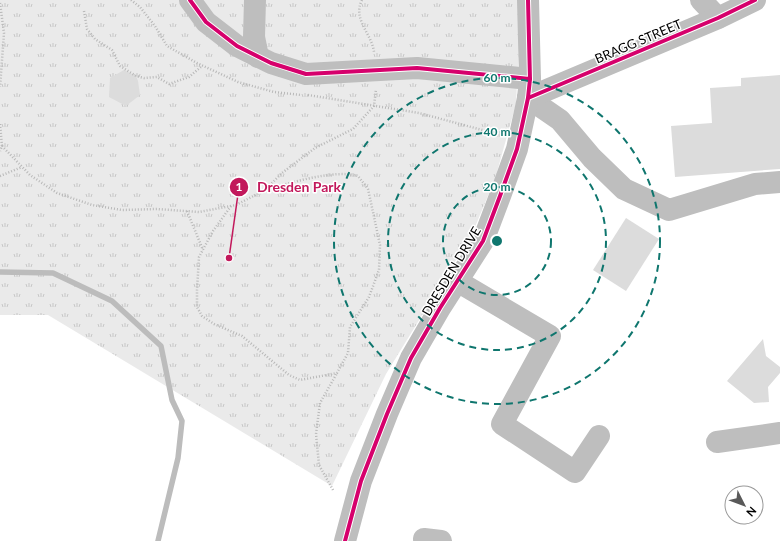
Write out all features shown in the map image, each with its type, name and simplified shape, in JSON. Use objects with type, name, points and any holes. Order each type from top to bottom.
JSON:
[{"type":"street","points":[[190,0],[206,22],[237,46],[271,63],[306,74],[417,68],[529,89],[560,120],[592,158],[624,188],[669,210],[755,184],[780,182]]},
{"type":"street","points":[[255,0],[254,37],[258,57]]},
{"type":"street","name":"DRESDEN DRIVE","points":[[346,541],[361,482],[387,414],[408,365],[418,345],[483,241],[517,149],[529,89],[528,0]]},
{"type":"street","points":[[701,0],[718,18]]},
{"type":"street","name":"BRAGG STREET","points":[[529,89],[718,18],[755,0]]},
{"type":"street","points":[[457,281],[550,336],[502,424],[575,472],[599,436]]},
{"type":"street","points":[[717,442],[780,433]]},
{"type":"path","points":[[362,0],[360,4],[360,19],[373,48],[374,56]]},
{"type":"path","points":[[0,2],[4,33],[0,87]]},
{"type":"path","points":[[84,10],[87,29],[95,39],[112,50],[120,66],[136,76],[144,78],[157,77],[169,84],[189,77],[202,66]]},
{"type":"path","points":[[265,190],[282,174],[315,148],[353,129],[374,106],[377,84]]},
{"type":"path","points":[[0,124],[2,146],[0,151]]},
{"type":"path","points":[[2,146],[30,175],[57,193],[92,205],[122,210],[157,209],[199,212],[236,205],[265,190],[308,178],[349,173],[358,176],[368,189],[380,245],[379,270],[369,297],[350,327],[348,353],[320,403],[316,434],[319,465],[333,490]]},
{"type":"path","points":[[0,176],[22,166]]},
{"type":"path","points":[[231,206],[213,231],[199,257],[197,307],[202,316],[214,324],[242,336],[289,375],[300,380],[337,373]]},
{"type":"path","points":[[187,211],[203,250]]},
{"type":"green space","points":[[0,0],[518,0],[519,45],[516,104],[495,179],[472,234],[386,374],[332,486],[48,315],[0,315]]},
{"type":"building","points":[[124,70],[136,76],[140,95],[126,106],[109,97],[110,78]]},
{"type":"building","points":[[780,75],[780,169],[675,177],[671,126],[712,123],[710,88],[741,86],[741,78]]},
{"type":"building","points":[[626,218],[659,239],[626,291],[593,270]]},
{"type":"building","points":[[763,339],[766,356],[780,367],[780,373],[768,387],[769,402],[754,403],[727,381]]},
{"type":"waterway","points":[[0,272],[53,273],[112,301],[161,346],[172,400],[182,421],[178,458],[158,541]]},
{"type":"cycle path","points":[[190,0],[206,22],[237,46],[271,63],[306,74],[417,68],[530,79]]},
{"type":"cycle path","points":[[345,541],[361,481],[411,358],[440,308],[483,241],[517,149],[528,98],[530,79],[528,0]]},
{"type":"cycle path","points":[[528,98],[718,18],[755,0]]},
{"type":"place","name":"Dresden Park","points":[[229,258]]}]
